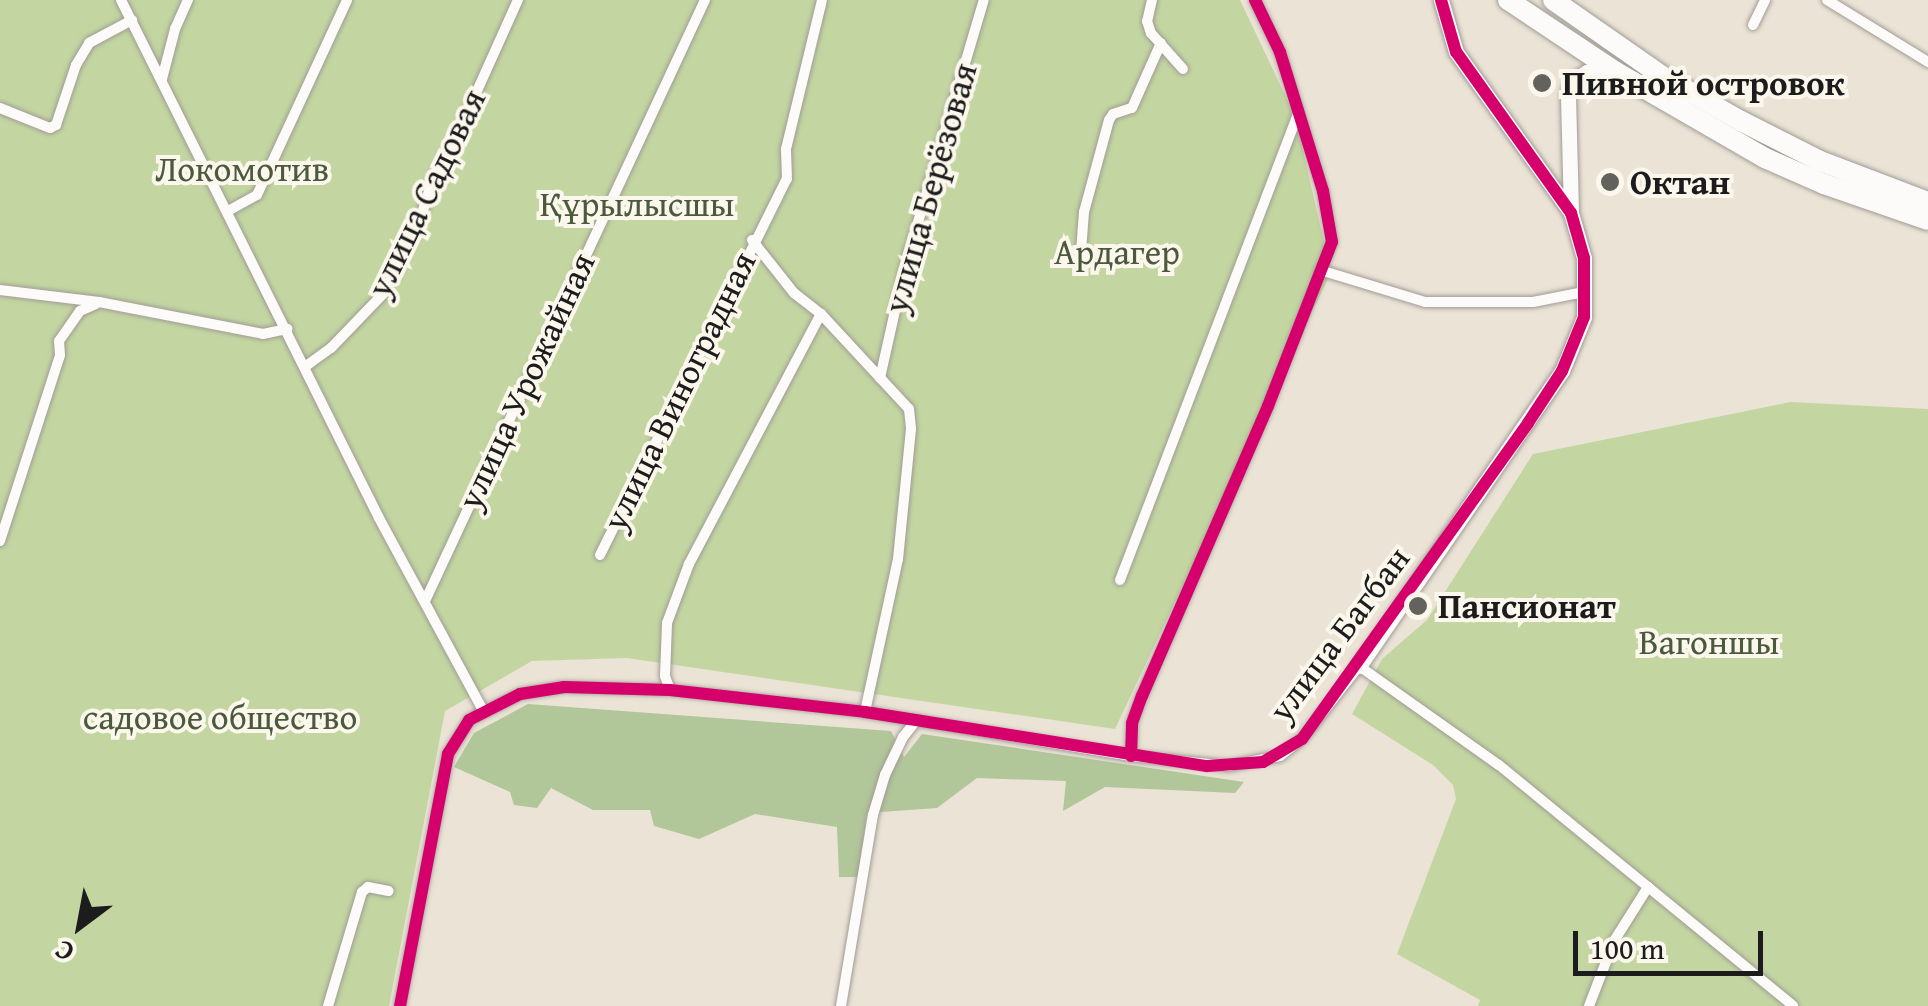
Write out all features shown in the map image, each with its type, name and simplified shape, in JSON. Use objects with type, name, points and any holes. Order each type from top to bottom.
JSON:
[{"type":"highway","points":[[1508,0],[1610,68],[1765,158],[1824,184],[1928,220]]},
{"type":"highway","points":[[1554,1],[1662,76],[1741,121],[1820,161],[1928,202]]},
{"type":"street","points":[[122,0],[379,518],[484,710],[458,734],[448,754],[400,1006]]},
{"type":"street","points":[[162,80],[174,30],[188,0]]},
{"type":"street","points":[[228,211],[257,195],[347,0]]},
{"type":"street","name":"улица Садовая","points":[[306,366],[331,348],[384,293],[518,0]]},
{"type":"street","name":"улица Урожайная","points":[[426,600],[705,0]]},
{"type":"street","name":"улица Виноградная","points":[[600,555],[752,240],[786,179],[786,149],[822,0]]},
{"type":"street","name":"улица Берёзовая","points":[[880,378],[906,266],[984,0]]},
{"type":"street","points":[[1152,0],[1147,21],[1182,69]]},
{"type":"street","points":[[1131,756],[1132,723],[1142,696],[1268,406],[1332,242],[1323,191],[1280,52],[1255,0]]},
{"type":"street","name":"улица Багбан","points":[[484,710],[520,694],[564,686],[670,690],[865,712],[1131,756],[1228,766],[1280,756],[1318,720],[1359,666],[1562,371],[1584,317],[1584,258],[1571,213],[1456,52],[1442,0]]},
{"type":"street","points":[[1752,26],[1765,0]]},
{"type":"street","points":[[1827,0],[1928,62]]},
{"type":"street","points":[[0,108],[50,128],[56,125],[76,65],[89,43],[132,20]]},
{"type":"street","points":[[1080,265],[1084,212],[1109,120],[1113,114],[1132,108],[1160,43]]},
{"type":"street","points":[[1571,213],[1568,94],[1574,80],[1587,72],[1610,68]]},
{"type":"street","points":[[1120,580],[1298,112]]},
{"type":"street","points":[[752,240],[794,293],[820,314],[908,409],[911,429],[898,560],[865,712]]},
{"type":"street","points":[[1320,270],[1426,302],[1533,302],[1584,292]]},
{"type":"street","points":[[0,290],[99,302],[263,334],[287,329]]},
{"type":"street","points":[[0,542],[60,355],[59,341],[80,311],[99,302]]},
{"type":"street","points":[[670,690],[665,676],[667,622],[689,564],[820,314]]},
{"type":"street","points":[[1359,666],[1499,766],[1793,1006]]},
{"type":"street","points":[[840,1006],[873,816],[885,774],[903,737],[918,720]]},
{"type":"street","points":[[328,1006],[362,892],[368,887],[389,891]]},
{"type":"street","points":[[1589,1006],[1614,941],[1648,887]]},
{"type":"green space","points":[[0,0],[1240,0],[1295,116],[1331,272],[1115,729],[627,658],[532,661],[445,711],[389,1006],[0,1006]]},
{"type":"green space","name":"Вагоншы","points":[[1791,402],[1928,409],[1928,1006],[1478,1006],[1480,1000],[1397,954],[1456,799],[1453,785],[1433,765],[1352,714],[1382,659],[1427,620],[1533,454]]},
{"type":"green space","points":[[528,704],[891,731],[904,757],[922,734],[1244,782],[1235,793],[1105,787],[1063,811],[1066,781],[977,778],[937,808],[867,813],[858,877],[839,877],[837,827],[755,814],[699,839],[654,826],[650,810],[593,810],[551,788],[537,808],[514,805],[510,792],[454,767],[474,733]]},
{"type":"cycle path","points":[[1131,756],[1132,723],[1142,696],[1268,406],[1332,242],[1323,191],[1280,52],[1255,0]]},
{"type":"cycle path","points":[[400,1006],[448,754],[469,720],[520,694],[564,687],[670,690],[865,712],[1207,766],[1263,762],[1302,739],[1528,423],[1562,371],[1584,317],[1584,258],[1571,213],[1456,52],[1441,0]]},
{"type":"place","name":"Пивной островок","points":[[1542,83]]},
{"type":"place","name":"Октан","points":[[1610,182]]},
{"type":"place","name":"Пансионат","points":[[1418,606]]},
{"type":"park label","name":"Локомотив","points":[[242,169]]},
{"type":"park label","name":"Құрылысшы","points":[[637,204]]},
{"type":"park label","name":"Ардагер","points":[[1117,252]]},
{"type":"park label","name":"садовое общество","points":[[220,717]]}]
